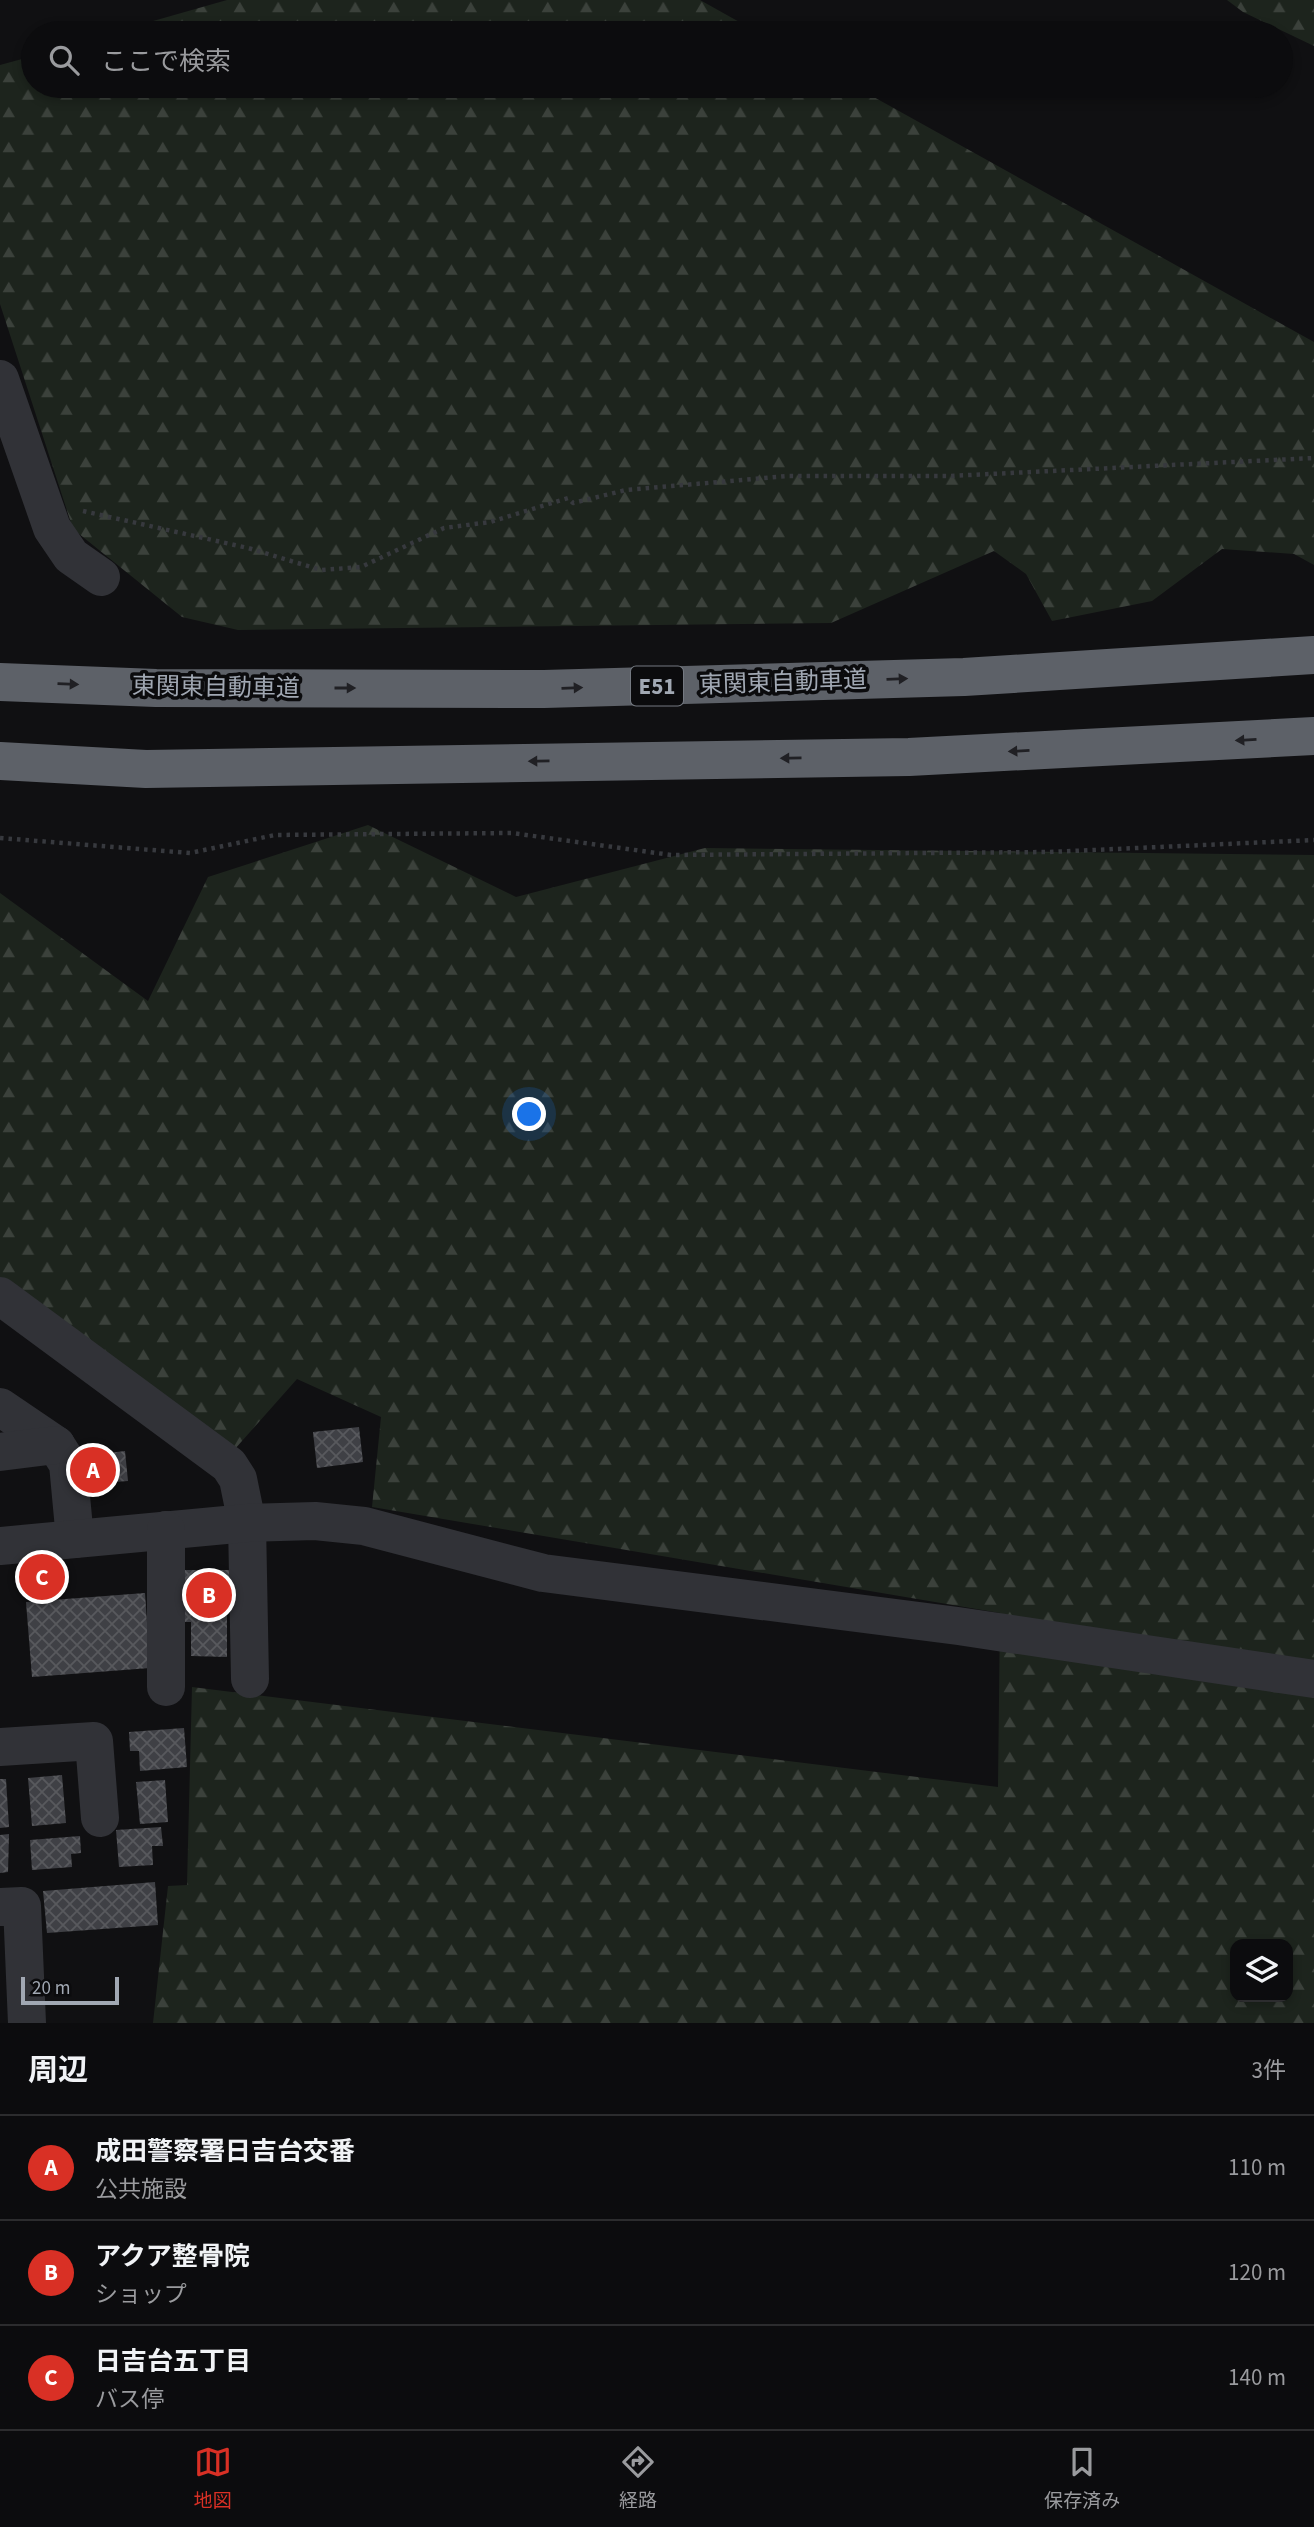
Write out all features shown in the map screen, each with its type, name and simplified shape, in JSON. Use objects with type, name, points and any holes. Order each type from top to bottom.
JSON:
[{"type":"highway","name":"東関東自動車道","points":[[0,682],[156,688],[544,689],[964,677],[1314,654]]},
{"type":"highway","points":[[0,761],[145,769],[909,757],[1314,736]]},
{"type":"street","points":[[0,379],[52,528],[71,556],[101,577]]},
{"type":"street","points":[[0,1296],[229,1465],[238,1479],[247,1523],[250,1679]]},
{"type":"street","points":[[0,1407],[56,1445],[68,1464],[75,1539]]},
{"type":"street","points":[[0,1452],[56,1445]]},
{"type":"street","points":[[0,1546],[247,1523],[315,1521],[364,1526],[543,1573],[958,1626],[1314,1679]]},
{"type":"street","points":[[166,1530],[166,1687]]},
{"type":"street","points":[[0,1747],[94,1741],[100,1818]]},
{"type":"street","points":[[0,1907],[22,1906],[27,2023]]},
{"type":"path","points":[[73,508],[247,548],[321,570],[360,567],[444,527],[490,522],[568,498],[573,503],[626,490],[788,476],[950,477],[1314,458]]},
{"type":"path","points":[[0,838],[136,851],[190,853],[275,835],[512,833],[671,855],[1049,852],[1314,841]]},
{"type":"green space","points":[[227,0],[700,0],[738,21],[153,21]]},
{"type":"green space","points":[[1227,0],[1314,0],[1314,46],[1293,36],[1293,21],[1262,21]]},
{"type":"green space","points":[[21,59],[21,98],[876,98],[1314,342],[1314,565],[1294,554],[1222,549],[1152,601],[1052,621],[1026,574],[994,551],[831,623],[238,630],[182,617],[73,529],[0,304],[0,65]]},
{"type":"green space","points":[[368,825],[516,897],[705,848],[1314,855],[1314,2023],[153,2023],[168,1886],[187,1885],[192,1687],[998,1787],[1000,1613],[372,1507],[381,1417],[297,1379],[234,1450],[0,1279],[0,893],[148,1001],[208,877]]},
{"type":"building","points":[[359,1427],[363,1462],[317,1468],[313,1432]]},
{"type":"building","points":[[125,1451],[128,1481],[103,1483],[100,1454]]},
{"type":"building","points":[[184,1570],[234,1570],[239,1612],[227,1612],[227,1657],[191,1656],[191,1622],[184,1622]]},
{"type":"building","points":[[145,1593],[150,1668],[32,1677],[26,1602]]},
{"type":"building","points":[[184,1728],[187,1767],[140,1771],[139,1751],[130,1751],[129,1732]]},
{"type":"building","points":[[62,1775],[66,1823],[32,1826],[28,1778]]},
{"type":"building","points":[[0,1779],[6,1779],[9,1827],[0,1828]]},
{"type":"building","points":[[165,1780],[168,1822],[140,1824],[136,1782]]},
{"type":"building","points":[[161,1827],[163,1846],[152,1846],[153,1865],[119,1867],[116,1830]]},
{"type":"building","points":[[9,1834],[8,1872],[0,1873],[0,1835]]},
{"type":"building","points":[[80,1836],[81,1853],[71,1854],[72,1867],[32,1870],[30,1840]]},
{"type":"building","points":[[155,1882],[158,1925],[47,1933],[43,1891]]},
{"type":"place","name":"成田警察署日吉台交番","points":[[93,1470]]},
{"type":"place","name":"日吉台五丁目","points":[[42,1577]]},
{"type":"place","name":"アクア整骨院","points":[[209,1595]]}]
